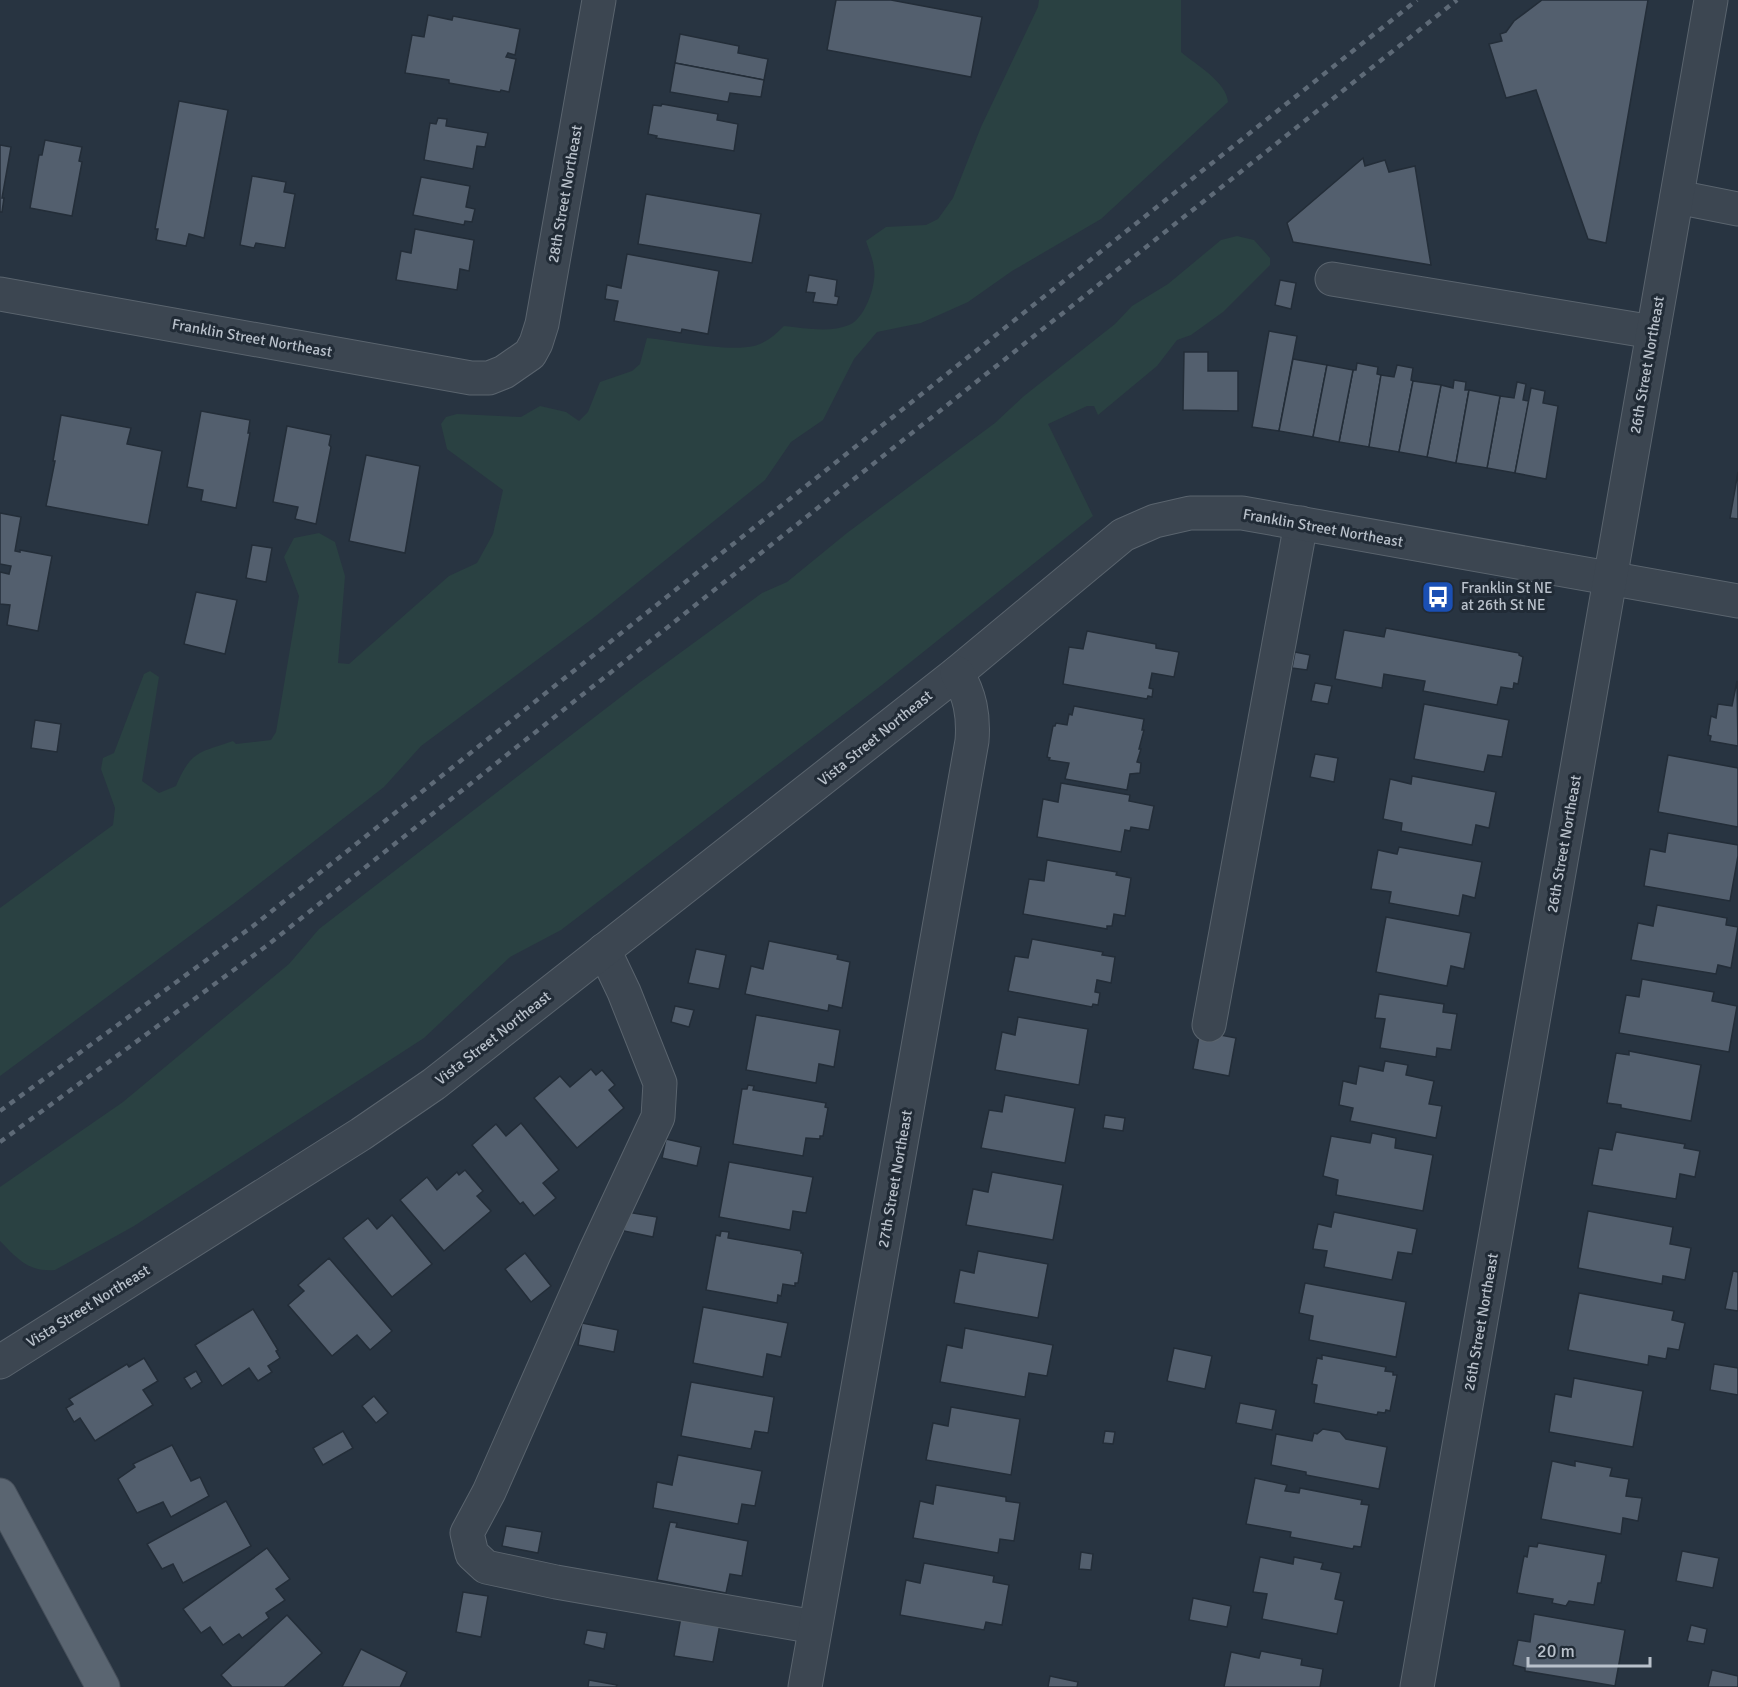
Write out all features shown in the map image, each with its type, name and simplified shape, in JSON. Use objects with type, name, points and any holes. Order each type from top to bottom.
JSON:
[{"type":"main road","points":[[0,1495],[103,1687]]},
{"type":"street","name":"28th Street Northeast","points":[[504,372],[530,354],[542,324],[599,0]]},
{"type":"street","name":"26th Street Northeast","points":[[1417,1687],[1711,0]]},
{"type":"street","points":[[1677,197],[1738,209]]},
{"type":"street","points":[[1332,279],[1653,332]]},
{"type":"street","name":"Franklin Street Northeast","points":[[0,294],[471,378],[489,378],[504,372]]},
{"type":"street","name":"Franklin Street Northeast","points":[[957,673],[1123,535],[1190,513],[1242,513],[1738,601]]},
{"type":"street","points":[[1209,1025],[1301,523]]},
{"type":"street","name":"Vista Street Northeast","points":[[0,1362],[398,1110],[957,673]]},
{"type":"street","name":"27th Street Northeast","points":[[805,1687],[972,741],[974,723],[971,705],[966,688],[957,673]]},
{"type":"street","points":[[604,950],[624,992],[660,1083],[658,1117],[595,1252],[489,1492],[467,1533],[472,1554],[486,1567],[556,1582],[815,1627]]},
{"type":"green space","points":[[1039,0],[1181,0],[1181,52],[1216,80],[1226,94],[1228,102],[1101,219],[1012,271],[968,302],[921,323],[877,332],[854,359],[823,420],[791,442],[765,480],[592,619],[421,746],[384,787],[233,904],[0,1076],[0,908],[113,825],[115,808],[101,769],[103,758],[114,753],[144,674],[150,671],[159,677],[142,781],[159,793],[176,786],[186,766],[204,751],[233,741],[236,744],[271,740],[276,732],[299,596],[284,557],[294,538],[319,533],[335,542],[345,576],[338,663],[349,664],[449,576],[477,563],[493,534],[503,490],[447,449],[441,424],[446,417],[457,414],[521,417],[540,406],[566,412],[579,421],[588,412],[600,382],[632,371],[640,364],[647,338],[716,347],[743,348],[762,343],[784,326],[825,329],[842,327],[855,321],[865,309],[874,283],[873,265],[866,241],[886,227],[926,225],[938,219],[953,198],[981,127],[1038,7]]},
{"type":"green space","points":[[1237,236],[1254,240],[1270,258],[1270,265],[1223,312],[1191,335],[1177,340],[1157,366],[1098,415],[1094,406],[1087,406],[1048,424],[1093,516],[882,685],[561,930],[510,957],[424,1038],[134,1226],[55,1270],[38,1269],[24,1263],[0,1241],[0,1187],[123,1102],[289,964],[319,929],[639,683],[762,593],[787,582],[847,533],[995,423],[1024,396],[1115,324],[1132,306],[1168,284],[1221,240]]},
{"type":"building","points":[[836,0],[891,0],[982,17],[971,77],[827,50]]},
{"type":"building","points":[[1542,0],[1648,0],[1606,243],[1588,239],[1536,90],[1506,98],[1489,44],[1502,41],[1500,34],[1506,32],[1514,21]]},
{"type":"building","points":[[428,15],[452,20],[453,16],[520,29],[515,55],[508,53],[506,57],[516,59],[509,92],[449,83],[449,80],[405,73],[412,35],[424,37]]},
{"type":"building","points":[[680,34],[739,46],[738,53],[768,59],[764,80],[675,63]]},
{"type":"building","points":[[675,63],[764,80],[761,97],[730,93],[728,102],[670,92]]},
{"type":"building","points":[[179,101],[228,110],[204,238],[189,234],[186,246],[156,240],[158,229],[155,229]]},
{"type":"building","points":[[662,104],[718,114],[717,120],[738,124],[734,151],[656,138],[657,136],[648,134],[653,105],[661,106]]},
{"type":"building","points":[[438,118],[447,119],[446,126],[488,133],[485,147],[477,146],[473,169],[424,160],[430,123],[436,124]]},
{"type":"building","points":[[45,140],[82,147],[79,161],[82,162],[72,216],[30,208],[39,155],[42,155]]},
{"type":"building","points":[[0,145],[11,147],[2,198],[4,198],[2,212],[0,212]]},
{"type":"building","points":[[1363,158],[1365,166],[1385,160],[1389,172],[1415,166],[1431,265],[1293,242],[1287,223]]},
{"type":"building","points":[[252,176],[286,182],[284,192],[295,194],[285,248],[256,243],[254,248],[240,245]]},
{"type":"building","points":[[421,177],[470,186],[466,207],[475,209],[472,222],[465,221],[464,225],[413,215]]},
{"type":"building","points":[[646,194],[761,214],[752,263],[638,244]]},
{"type":"building","points":[[415,229],[474,240],[469,271],[460,269],[457,290],[396,280],[401,251],[411,253]]},
{"type":"building","points":[[627,254],[719,271],[708,334],[682,329],[681,333],[614,321],[618,301],[605,299],[607,285],[621,288]]},
{"type":"building","points":[[809,275],[837,280],[835,296],[839,297],[837,305],[813,302],[815,293],[806,292]]},
{"type":"building","points":[[1280,280],[1296,283],[1291,309],[1275,305]]},
{"type":"building","points":[[1269,331],[1297,336],[1279,431],[1252,427]]},
{"type":"building","points":[[1184,352],[1208,352],[1208,371],[1238,371],[1238,411],[1183,410]]},
{"type":"building","points":[[1293,359],[1327,365],[1313,437],[1279,431]]},
{"type":"building","points":[[1357,363],[1378,367],[1377,374],[1381,375],[1369,447],[1339,442],[1353,370],[1356,370]]},
{"type":"building","points":[[1327,365],[1353,370],[1339,442],[1313,437]]},
{"type":"building","points":[[1397,365],[1413,368],[1411,380],[1413,381],[1399,452],[1369,447],[1381,375],[1394,377]]},
{"type":"building","points":[[1454,380],[1466,382],[1465,390],[1469,390],[1456,463],[1427,457],[1441,385],[1453,388]]},
{"type":"building","points":[[1413,381],[1441,385],[1427,457],[1399,452]]},
{"type":"building","points":[[1517,382],[1526,384],[1523,400],[1529,401],[1515,473],[1487,468],[1500,396],[1514,398]]},
{"type":"building","points":[[1531,388],[1545,391],[1543,403],[1558,406],[1546,479],[1515,473]]},
{"type":"building","points":[[1469,390],[1500,396],[1487,468],[1456,463]]},
{"type":"building","points":[[201,411],[250,420],[248,433],[250,433],[236,508],[201,501],[203,490],[187,487]]},
{"type":"building","points":[[61,415],[131,428],[127,444],[162,451],[148,525],[46,506]]},
{"type":"building","points":[[287,426],[331,435],[329,445],[331,447],[316,524],[295,519],[298,507],[273,502]]},
{"type":"building","points":[[366,455],[420,466],[405,553],[349,541]]},
{"type":"building","points":[[1738,472],[1738,519],[1730,518]]},
{"type":"building","points":[[0,513],[21,517],[15,551],[52,556],[38,631],[7,625],[10,605],[0,604],[0,572],[9,574],[11,566],[0,564]]},
{"type":"building","points":[[252,545],[272,548],[266,582],[246,578]]},
{"type":"building","points":[[196,592],[237,600],[225,654],[184,644]]},
{"type":"building","points":[[1386,628],[1519,653],[1523,657],[1518,684],[1514,683],[1513,689],[1501,687],[1497,705],[1423,691],[1425,681],[1384,674],[1382,688],[1335,679],[1344,630],[1384,637]]},
{"type":"building","points":[[1087,631],[1156,644],[1156,648],[1179,652],[1174,677],[1152,673],[1149,688],[1153,689],[1152,697],[1148,696],[1147,699],[1063,684],[1069,647],[1083,649]]},
{"type":"building","points":[[1295,652],[1310,655],[1307,670],[1292,668]]},
{"type":"building","points":[[1737,681],[1738,746],[1710,741],[1711,736],[1708,735],[1711,716],[1716,718],[1718,704],[1732,706]]},
{"type":"building","points":[[1315,683],[1332,686],[1328,704],[1311,701]]},
{"type":"building","points":[[1424,704],[1509,720],[1502,757],[1488,755],[1484,772],[1414,759]]},
{"type":"building","points":[[1074,706],[1144,719],[1142,730],[1144,730],[1139,749],[1141,749],[1137,762],[1141,763],[1140,773],[1130,774],[1127,790],[1065,779],[1069,763],[1049,760],[1050,758],[1047,757],[1053,726],[1056,723],[1067,725],[1069,714],[1072,715]]},
{"type":"building","points":[[35,720],[61,724],[57,752],[31,748]]},
{"type":"building","points":[[1315,754],[1338,758],[1334,782],[1310,777]]},
{"type":"building","points":[[1668,755],[1738,768],[1738,827],[1658,812]]},
{"type":"building","points":[[1412,776],[1496,792],[1489,828],[1476,825],[1472,845],[1401,831],[1402,823],[1383,819],[1390,779],[1411,784]]},
{"type":"building","points":[[1061,783],[1130,795],[1129,801],[1154,806],[1149,830],[1131,827],[1130,831],[1125,830],[1121,852],[1037,837],[1043,799],[1058,802]]},
{"type":"building","points":[[1668,833],[1738,845],[1730,901],[1644,886],[1650,849],[1665,852]]},
{"type":"building","points":[[1399,847],[1482,862],[1475,898],[1463,895],[1459,916],[1389,903],[1391,892],[1371,889],[1378,850],[1397,854]]},
{"type":"building","points":[[1047,860],[1117,872],[1116,875],[1131,878],[1125,916],[1114,914],[1112,926],[1107,926],[1107,929],[1023,914],[1029,879],[1044,881]]},
{"type":"building","points":[[1657,905],[1727,918],[1726,925],[1738,927],[1731,968],[1718,965],[1716,974],[1631,960],[1638,923],[1653,926]]},
{"type":"building","points":[[1386,917],[1471,933],[1464,969],[1451,966],[1447,986],[1376,972]]},
{"type":"building","points":[[1032,939],[1103,952],[1102,955],[1115,957],[1111,983],[1097,980],[1095,992],[1100,993],[1098,1005],[1093,1004],[1092,1007],[1008,991],[1015,956],[1028,958]]},
{"type":"building","points":[[769,941],[838,955],[837,959],[850,962],[842,1008],[829,1005],[828,1011],[745,994],[751,966],[763,969]]},
{"type":"building","points":[[696,949],[726,955],[719,989],[688,983]]},
{"type":"building","points":[[1642,979],[1714,992],[1712,1001],[1737,1006],[1729,1052],[1619,1033],[1626,995],[1639,997]]},
{"type":"building","points":[[1379,994],[1444,1004],[1443,1012],[1457,1014],[1451,1050],[1437,1048],[1436,1057],[1380,1048],[1385,1019],[1375,1018]]},
{"type":"building","points":[[675,1006],[694,1010],[689,1027],[671,1022]]},
{"type":"building","points":[[756,1015],[840,1030],[834,1067],[819,1064],[816,1083],[746,1070]]},
{"type":"building","points":[[1018,1017],[1088,1029],[1079,1085],[995,1070],[1002,1032],[1015,1035]]},
{"type":"building","points":[[1200,1031],[1236,1038],[1229,1076],[1193,1069]]},
{"type":"building","points":[[1629,1051],[1701,1065],[1691,1121],[1621,1108],[1621,1105],[1607,1103],[1616,1053],[1629,1055]]},
{"type":"building","points":[[1385,1061],[1408,1065],[1406,1075],[1434,1081],[1429,1104],[1442,1106],[1436,1138],[1350,1121],[1353,1108],[1339,1105],[1343,1081],[1356,1084],[1359,1066],[1383,1071]]},
{"type":"building","points":[[591,1069],[596,1075],[602,1070],[615,1085],[609,1090],[624,1108],[577,1148],[534,1098],[560,1076],[570,1087]]},
{"type":"building","points":[[748,1085],[754,1086],[753,1090],[826,1103],[825,1107],[828,1108],[823,1136],[820,1136],[820,1139],[806,1138],[803,1156],[733,1144],[742,1089],[747,1089]]},
{"type":"building","points":[[1005,1095],[1075,1108],[1065,1163],[981,1148],[989,1110],[1002,1112]]},
{"type":"building","points":[[1105,1115],[1125,1118],[1123,1131],[1103,1128]]},
{"type":"building","points":[[521,1123],[559,1170],[543,1183],[556,1198],[534,1216],[523,1202],[520,1204],[472,1145],[496,1124],[506,1136]]},
{"type":"building","points":[[1616,1132],[1685,1144],[1684,1148],[1700,1151],[1695,1177],[1680,1174],[1676,1199],[1592,1185],[1599,1148],[1612,1150]]},
{"type":"building","points":[[1372,1133],[1396,1138],[1395,1148],[1433,1155],[1423,1211],[1336,1195],[1338,1180],[1323,1176],[1331,1136],[1370,1143]]},
{"type":"building","points":[[666,1139],[701,1147],[697,1166],[662,1158]]},
{"type":"building","points":[[729,1162],[813,1177],[806,1213],[793,1211],[790,1230],[719,1217]]},
{"type":"building","points":[[465,1170],[483,1191],[477,1196],[491,1211],[444,1251],[400,1200],[427,1177],[437,1190],[457,1172],[459,1175]]},
{"type":"building","points":[[992,1172],[1063,1185],[1053,1240],[966,1225],[973,1189],[988,1192]]},
{"type":"building","points":[[1588,1211],[1673,1227],[1670,1244],[1691,1248],[1685,1280],[1663,1276],[1662,1284],[1578,1268]]},
{"type":"building","points":[[627,1212],[657,1217],[653,1237],[624,1231]]},
{"type":"building","points":[[1334,1212],[1417,1229],[1412,1254],[1398,1252],[1392,1280],[1324,1267],[1327,1251],[1313,1249],[1314,1242],[1318,1224],[1331,1227]]},
{"type":"building","points":[[392,1215],[432,1264],[392,1297],[343,1238],[368,1218],[377,1229]]},
{"type":"building","points":[[721,1231],[729,1232],[728,1238],[801,1251],[803,1253],[798,1283],[795,1283],[795,1286],[783,1284],[777,1303],[706,1290],[716,1235],[720,1236]]},
{"type":"building","points":[[978,1251],[1048,1264],[1038,1318],[954,1303],[960,1270],[974,1273]]},
{"type":"building","points":[[525,1253],[551,1286],[531,1302],[505,1269]]},
{"type":"building","points":[[329,1258],[392,1331],[370,1350],[357,1335],[332,1356],[288,1305],[304,1291],[298,1285]]},
{"type":"building","points":[[1733,1271],[1738,1272],[1738,1311],[1725,1309]]},
{"type":"building","points":[[1305,1283],[1406,1302],[1396,1357],[1309,1340],[1313,1316],[1299,1313]]},
{"type":"building","points":[[1579,1293],[1674,1311],[1672,1320],[1685,1323],[1679,1350],[1668,1348],[1666,1359],[1649,1356],[1648,1365],[1568,1350]]},
{"type":"building","points":[[703,1307],[788,1323],[781,1357],[767,1354],[763,1377],[693,1363]]},
{"type":"building","points":[[253,1309],[278,1350],[276,1351],[280,1358],[268,1366],[272,1372],[258,1381],[249,1368],[222,1386],[195,1345]]},
{"type":"building","points":[[582,1323],[618,1330],[614,1352],[578,1345]]},
{"type":"building","points":[[965,1328],[1053,1345],[1047,1376],[1029,1373],[1025,1397],[940,1382],[947,1345],[962,1348]]},
{"type":"building","points":[[1174,1348],[1212,1356],[1205,1389],[1167,1381]]},
{"type":"building","points":[[1322,1355],[1386,1367],[1385,1371],[1397,1375],[1390,1411],[1378,1412],[1377,1415],[1314,1403],[1317,1385],[1312,1384],[1317,1358],[1322,1359]]},
{"type":"building","points":[[144,1358],[158,1381],[143,1390],[153,1405],[95,1441],[80,1418],[74,1422],[66,1408],[73,1404],[69,1399],[127,1364],[129,1367]]},
{"type":"building","points":[[1714,1364],[1738,1368],[1738,1395],[1710,1390]]},
{"type":"building","points":[[196,1371],[202,1382],[191,1389],[184,1378]]},
{"type":"building","points":[[1574,1378],[1643,1391],[1633,1447],[1549,1432],[1555,1394],[1571,1397]]},
{"type":"building","points":[[691,1382],[774,1397],[768,1433],[755,1431],[751,1449],[681,1436]]},
{"type":"building","points":[[374,1396],[388,1413],[376,1423],[362,1406]]},
{"type":"building","points":[[1240,1403],[1276,1410],[1272,1430],[1236,1423]]},
{"type":"building","points":[[951,1407],[1020,1419],[1011,1475],[926,1460],[933,1423],[948,1426]]},
{"type":"building","points":[[1323,1429],[1340,1432],[1346,1439],[1387,1447],[1379,1489],[1306,1475],[1306,1472],[1271,1465],[1276,1434],[1312,1441],[1314,1433],[1317,1434]]},
{"type":"building","points":[[343,1431],[353,1448],[323,1465],[313,1448]]},
{"type":"building","points":[[1105,1431],[1115,1432],[1113,1444],[1103,1443]]},
{"type":"building","points":[[172,1445],[191,1481],[200,1477],[209,1496],[171,1517],[163,1502],[137,1513],[118,1479],[135,1467],[133,1464]]},
{"type":"building","points":[[678,1455],[762,1471],[755,1506],[742,1504],[738,1524],[653,1508],[657,1482],[672,1485]]},
{"type":"building","points":[[1552,1461],[1575,1466],[1575,1461],[1612,1468],[1610,1476],[1629,1479],[1626,1496],[1642,1498],[1638,1521],[1623,1518],[1621,1534],[1541,1519]]},
{"type":"building","points":[[1255,1478],[1287,1485],[1285,1491],[1299,1493],[1300,1488],[1362,1500],[1361,1504],[1369,1505],[1361,1547],[1354,1546],[1353,1549],[1290,1537],[1291,1532],[1246,1524]]},
{"type":"building","points":[[936,1485],[1006,1497],[1006,1501],[1020,1503],[1014,1541],[1000,1539],[998,1553],[913,1538],[920,1501],[933,1504]]},
{"type":"building","points":[[226,1501],[251,1546],[183,1583],[173,1564],[162,1569],[147,1544]]},
{"type":"building","points":[[670,1522],[677,1523],[676,1527],[748,1541],[742,1576],[730,1574],[726,1593],[657,1580]]},
{"type":"building","points":[[506,1526],[542,1532],[538,1553],[502,1546]]},
{"type":"building","points":[[1538,1543],[1606,1555],[1594,1605],[1569,1601],[1566,1606],[1552,1603],[1553,1599],[1517,1593],[1524,1556],[1527,1557],[1529,1546],[1537,1547]]},
{"type":"building","points":[[267,1548],[290,1579],[276,1589],[285,1600],[266,1613],[269,1618],[242,1638],[239,1634],[223,1645],[210,1627],[201,1633],[183,1609]]},
{"type":"building","points":[[1682,1551],[1719,1558],[1713,1588],[1676,1581]]},
{"type":"building","points":[[1081,1552],[1093,1554],[1091,1570],[1079,1569]]},
{"type":"building","points":[[1260,1557],[1293,1564],[1294,1557],[1323,1563],[1321,1569],[1341,1573],[1335,1599],[1344,1601],[1337,1634],[1262,1619],[1267,1594],[1253,1592]]},
{"type":"building","points":[[924,1563],[994,1576],[993,1582],[1009,1585],[1002,1625],[986,1622],[984,1630],[900,1615],[906,1580],[920,1583]]},
{"type":"building","points":[[463,1592],[488,1596],[481,1637],[456,1632]]},
{"type":"building","points":[[1193,1598],[1231,1606],[1227,1627],[1189,1620]]},
{"type":"building","points":[[1534,1614],[1625,1630],[1615,1686],[1525,1671],[1525,1668],[1513,1665],[1518,1640],[1530,1642]]},
{"type":"building","points":[[287,1615],[322,1653],[284,1687],[232,1687],[221,1675]]},
{"type":"building","points":[[681,1617],[720,1624],[713,1662],[674,1656]]},
{"type":"building","points":[[1691,1625],[1707,1629],[1704,1644],[1687,1641]]},
{"type":"building","points":[[587,1630],[607,1633],[604,1649],[584,1644]]},
{"type":"building","points":[[361,1649],[407,1672],[400,1687],[342,1687]]},
{"type":"building","points":[[1261,1651],[1302,1659],[1301,1665],[1323,1669],[1320,1687],[1224,1687],[1231,1652],[1259,1658]]},
{"type":"building","points":[[1712,1670],[1738,1676],[1738,1687],[1708,1687]]},
{"type":"building","points":[[1050,1676],[1078,1682],[1077,1687],[1048,1687]]},
{"type":"building","points":[[589,1680],[617,1685],[616,1687],[588,1687]]},
{"type":"railway","points":[[0,1111],[253,926],[1417,0]]},
{"type":"railway","points":[[0,1142],[265,947],[1457,0]]},
{"type":"place","name":"Franklin St NE at 26th St NE","points":[[1438,597]]}]
